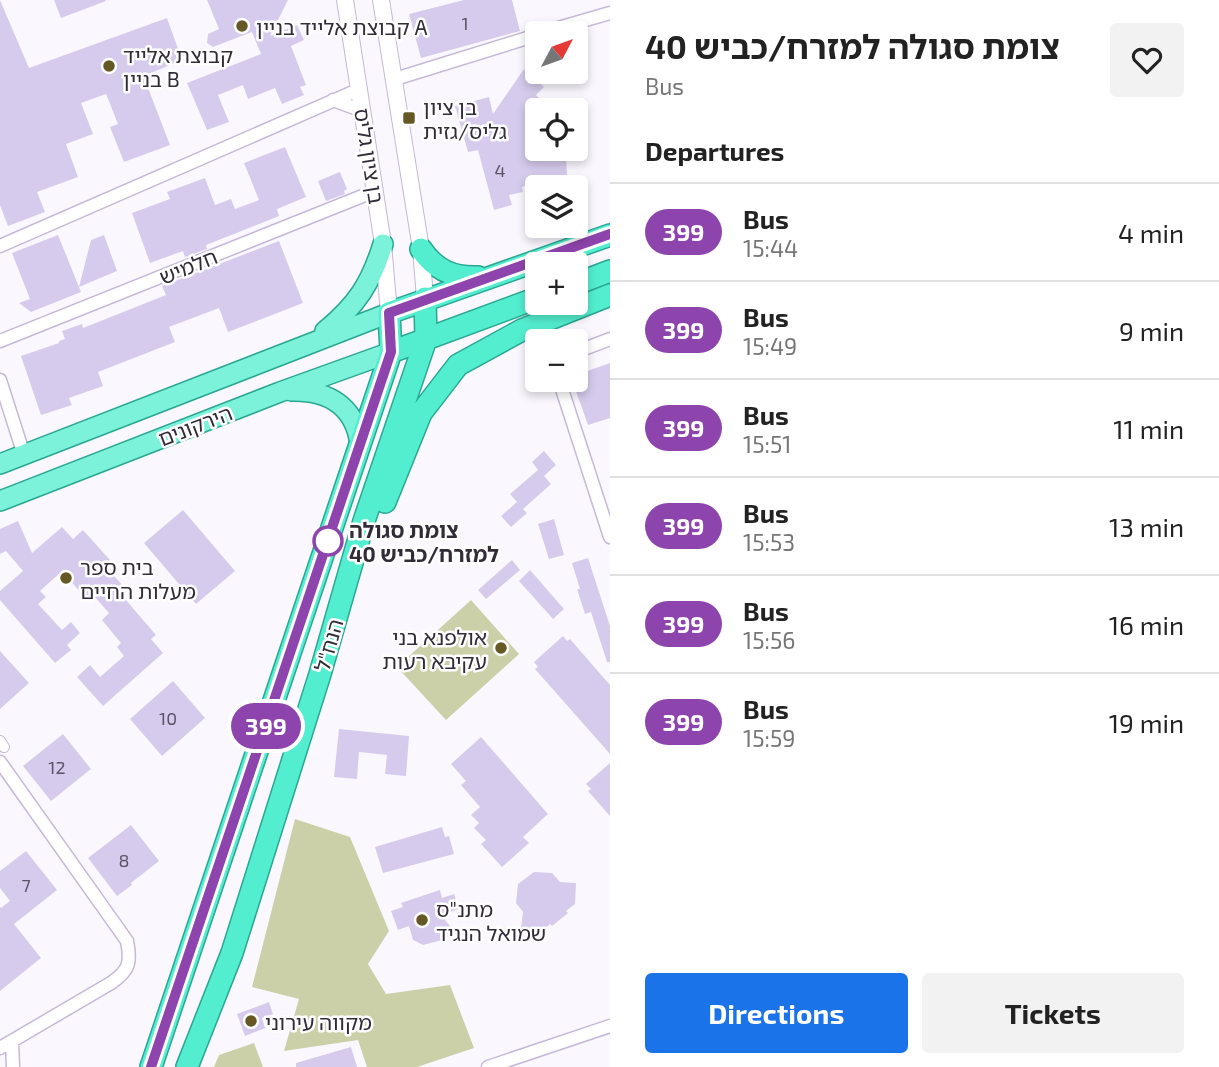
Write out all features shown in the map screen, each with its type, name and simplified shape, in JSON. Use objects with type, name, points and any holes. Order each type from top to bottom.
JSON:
[{"type":"highway","points":[[525,302],[391,352],[389,313],[610,234]]},
{"type":"highway","points":[[421,249],[433,264],[452,275],[491,275]]},
{"type":"highway","points":[[588,279],[610,271]]},
{"type":"highway","points":[[320,674],[397,469],[421,412],[433,395],[458,365],[480,352],[522,330],[610,295]]},
{"type":"highway","name":"הנח\"ל","points":[[187,1067],[232,953],[320,674],[364,521],[426,339],[425,299]]},
{"type":"highway","name":"הנח\"ל","points":[[151,1067],[391,352]]},
{"type":"main road","points":[[313,341],[338,320],[362,294],[383,244]]},
{"type":"main road","name":"הירקונים","points":[[0,464],[389,313]]},
{"type":"main road","name":"הירקונים","points":[[0,502],[280,392],[391,352]]},
{"type":"main road","points":[[280,392],[310,391],[337,402],[348,412],[355,424],[360,444]]},
{"type":"street","name":"בן ציון גליס","points":[[345,0],[383,244],[389,313]]},
{"type":"street","name":"בן ציון גליס","points":[[382,0],[421,249],[425,299]]},
{"type":"street","points":[[582,21],[610,13]]},
{"type":"street","points":[[395,79],[525,38]]},
{"type":"street","points":[[0,246],[360,89]]},
{"type":"street","points":[[333,100],[363,111]]},
{"type":"street","name":"חלמיש","points":[[0,341],[375,191]]},
{"type":"street","points":[[588,348],[610,340]]},
{"type":"street","points":[[0,380],[24,455]]},
{"type":"street","points":[[563,392],[610,537]]},
{"type":"street","points":[[0,762],[127,941],[130,959],[124,975],[111,984],[0,1048]]},
{"type":"street","points":[[488,1067],[610,1026]]},
{"type":"street","points":[[12,1041],[13,1067]]},
{"type":"green space","points":[[471,600],[519,654],[446,720],[397,667]]},
{"type":"green space","points":[[295,819],[350,837],[389,931],[368,964],[386,994],[450,985],[474,1048],[417,1067],[367,1067],[358,1040],[284,1051],[299,999],[252,987]]},
{"type":"green space","points":[[254,1043],[263,1067],[214,1067],[219,1055]]},
{"type":"building","points":[[0,0],[29,68],[167,18],[182,60],[151,73],[153,77],[145,80],[170,145],[124,162],[110,127],[118,124],[106,94],[81,103],[93,134],[66,144],[78,177],[37,192],[45,212],[8,226],[0,205]]},
{"type":"building","points":[[54,0],[105,0],[106,1],[61,18]]},
{"type":"building","points":[[207,0],[288,0],[270,36],[297,25],[304,40],[291,46],[306,85],[300,87],[304,95],[282,104],[275,88],[248,99],[243,85],[218,95],[229,122],[207,130],[187,83],[261,54],[252,32],[213,47],[207,43],[208,34],[219,29]]},
{"type":"building","points":[[464,0],[512,0],[520,31],[421,58],[409,14]]},
{"type":"building","points":[[524,69],[525,84],[541,84],[544,87],[536,95],[539,98],[525,98],[525,161],[566,161],[567,175],[525,175],[523,192],[509,195],[512,205],[494,210],[478,150],[468,152],[455,106],[489,97],[493,114]]},
{"type":"building","points":[[285,147],[306,197],[277,209],[279,216],[206,245],[207,249],[185,257],[183,251],[150,263],[132,213],[170,199],[167,192],[205,178],[215,205],[231,199],[235,209],[259,200],[244,163]]},
{"type":"building","points":[[340,172],[347,189],[345,194],[326,201],[318,181]]},
{"type":"building","points":[[58,235],[81,292],[31,312],[19,303],[30,299],[12,253]]},
{"type":"building","points":[[104,235],[117,271],[79,287],[91,240]]},
{"type":"building","points":[[279,241],[303,303],[228,332],[219,308],[169,327],[175,342],[98,372],[103,386],[69,398],[72,405],[41,415],[21,356],[59,343],[65,339],[62,331],[82,324],[83,328],[166,295],[162,286]]},
{"type":"building","points":[[610,363],[610,418],[588,425],[576,392],[588,392],[588,371]]},
{"type":"building","points":[[544,451],[556,465],[544,476],[551,484],[523,509],[527,513],[511,527],[501,516],[517,502],[510,494],[538,470],[532,462]]},
{"type":"building","points":[[183,510],[235,571],[196,604],[144,543]]},
{"type":"building","points":[[554,519],[564,555],[549,559],[538,524]]},
{"type":"building","points":[[18,521],[32,553],[62,527],[73,539],[83,530],[110,560],[104,565],[124,587],[119,592],[156,635],[151,639],[163,653],[103,706],[77,677],[90,665],[100,677],[124,656],[117,647],[121,643],[102,620],[109,613],[94,596],[88,601],[62,571],[40,591],[46,597],[38,604],[62,630],[71,622],[80,633],[67,645],[71,650],[55,663],[0,600],[0,591],[23,571],[6,551],[0,554],[0,529]]},
{"type":"building","points":[[588,558],[610,626],[610,662],[607,662],[591,612],[585,614],[577,589],[580,589],[572,563]]},
{"type":"building","points":[[512,560],[520,570],[486,599],[478,590]]},
{"type":"building","points":[[530,570],[564,609],[553,619],[519,581]]},
{"type":"building","points":[[563,636],[567,641],[570,639],[610,685],[610,754],[535,669],[538,667],[534,662]]},
{"type":"building","points":[[0,651],[29,683],[0,709]]},
{"type":"building","points":[[173,681],[205,718],[162,756],[130,719]]},
{"type":"building","points":[[339,729],[409,736],[406,776],[385,774],[387,755],[359,752],[357,779],[334,777]]},
{"type":"building","points":[[63,734],[91,769],[51,801],[23,766]]},
{"type":"building","points":[[481,737],[548,814],[523,837],[529,843],[502,867],[481,844],[486,840],[474,828],[479,823],[471,815],[480,807],[461,785],[466,781],[451,764]]},
{"type":"building","points":[[610,763],[610,816],[588,791],[591,789],[586,784]]},
{"type":"building","points":[[131,825],[159,861],[117,896],[88,858]]},
{"type":"building","points":[[442,827],[445,837],[449,836],[454,854],[383,873],[375,847]]},
{"type":"building","points":[[26,851],[57,890],[14,924],[41,958],[0,991],[0,907],[10,901],[0,888],[0,871]]},
{"type":"building","points":[[534,872],[552,873],[560,882],[576,883],[575,904],[566,911],[568,913],[542,931],[521,928],[523,912],[516,903],[518,884]]},
{"type":"building","name":"מתנ\"ס שמואל הנגיד","points":[[440,890],[442,898],[454,894],[459,909],[447,913],[445,920],[451,927],[446,939],[423,945],[413,940],[409,926],[398,930],[391,911],[403,907],[401,903]]},
{"type":"building","points":[[269,1002],[273,1014],[262,1018],[265,1028],[245,1036],[237,1014]]},
{"type":"building","points":[[351,1047],[357,1067],[296,1067],[296,1063]]},
{"type":"bus line","name":"399","points":[[151,1067],[391,352],[389,313],[610,234]]},
{"type":"place","name":"קבוצת אלייד בניין A","points":[[242,26]]},
{"type":"place","name":"קבוצת אלייד בניין B","points":[[109,66]]},
{"type":"place","name":"בן ציון גליס/גזית","points":[[409,118]]},
{"type":"place","name":"צומת סגולה למזרח/כביש 40","points":[[328,541]]},
{"type":"place","name":"בית ספר מעלות החיים","points":[[66,578]]},
{"type":"place","name":"אולפנא בני עקיבא רעות","points":[[501,648]]},
{"type":"place","name":"מתנ\"ס שמואל הנגיד","points":[[422,920]]},
{"type":"place","name":"מקווה עירוני","points":[[251,1021]]}]
